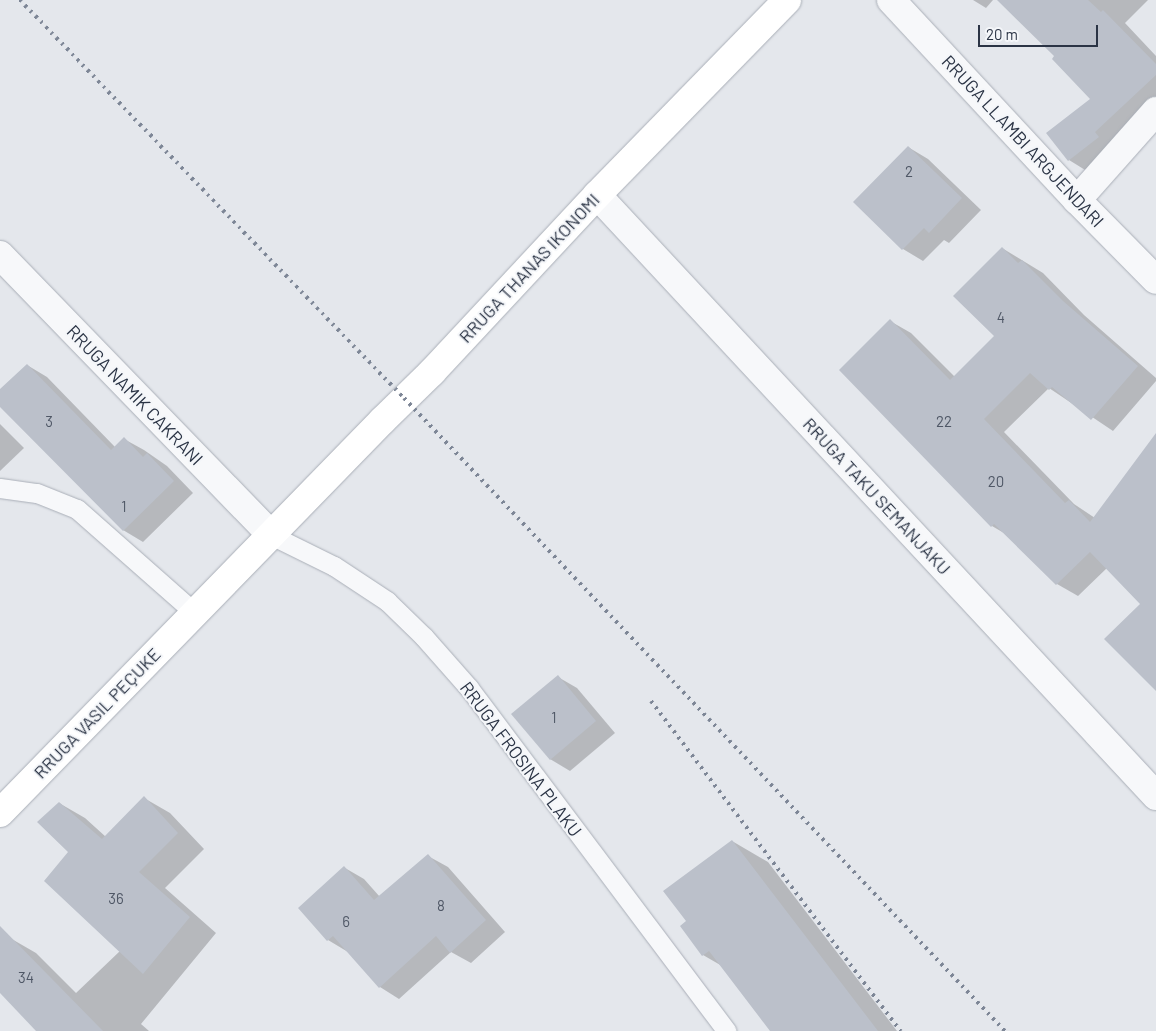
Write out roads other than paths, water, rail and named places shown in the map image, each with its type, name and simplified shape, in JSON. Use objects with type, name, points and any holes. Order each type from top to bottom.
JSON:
[{"type":"street","name":"RRUGA THANAS IKONOMI","points":[[270,536],[382,420],[432,372],[597,195],[787,0]]},
{"type":"street","name":"RRUGA LLAMBI ARGJENDARI","points":[[891,0],[1077,200],[1156,280]]},
{"type":"street","points":[[1077,200],[1156,110]]},
{"type":"street","name":"RRUGA TAKU SEMANJAKU","points":[[597,195],[1154,791]]},
{"type":"street","name":"RRUGA NAMIK CAKRANI","points":[[0,255],[270,536]]},
{"type":"street","name":"RRUGA VASIL PEÇUKE","points":[[0,813],[270,536]]},
{"type":"lane","points":[[0,488],[37,493],[78,509],[195,613]]},
{"type":"lane","name":"RRUGA FROSINA PLAKU","points":[[270,536],[334,566],[387,601],[424,636],[468,688],[727,1031]]},
{"type":"railway","points":[[20,0],[404,398],[1005,1031]]},
{"type":"railway","points":[[651,701],[901,1031]]}]
